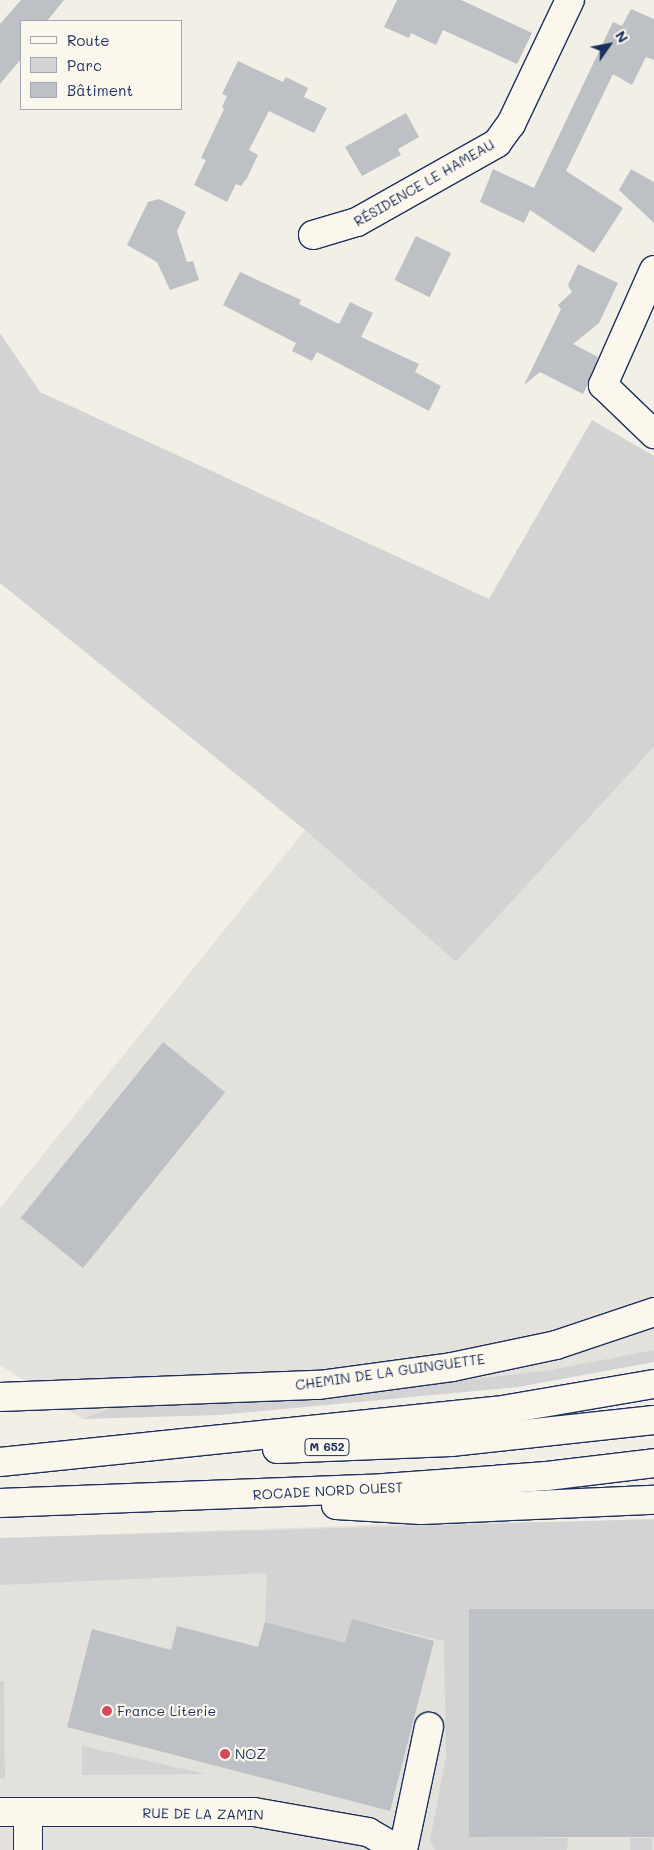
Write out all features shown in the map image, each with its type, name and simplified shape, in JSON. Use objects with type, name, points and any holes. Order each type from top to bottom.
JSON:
[{"type":"main road","name":"RÉSIDENCE LE HAMEAU","points":[[313,236],[357,222],[497,143],[511,124],[570,0]]},
{"type":"main road","points":[[654,270],[603,385],[654,434]]},
{"type":"main road","name":"CHEMIN DE LA GUINGUETTE","points":[[0,1397],[319,1385],[452,1367],[556,1345],[654,1312]]},
{"type":"main road","points":[[0,1462],[496,1411],[654,1384]]},
{"type":"main road","name":"M 652","points":[[0,1462],[451,1442],[654,1420]]},
{"type":"main road","name":"ROCADE NORD OUEST","points":[[0,1503],[247,1495],[488,1481],[654,1463]]},
{"type":"main road","points":[[247,1495],[384,1510],[537,1507],[654,1500]]},
{"type":"main road","points":[[403,1850],[429,1727]]},
{"type":"main road","name":"RUE DE LA ZAMIN","points":[[0,1812],[254,1812],[368,1832],[399,1850]]},
{"type":"main road","points":[[28,1812],[28,1850]]},
{"type":"shaded area","points":[[654,747],[654,1350],[550,1370],[458,1381],[118,1405],[82,1419],[0,1365],[0,1208],[305,830],[456,962]]},
{"type":"shaded area","points":[[458,1522],[654,1522],[654,1850],[0,1850],[0,1538]]},
{"type":"green space","points":[[0,333],[40,392],[489,599],[592,420],[654,456],[654,747],[456,962],[305,830],[0,583]]},
{"type":"green space","points":[[654,1350],[654,1362],[518,1387],[218,1415],[82,1419],[118,1405],[458,1381],[550,1370]]},
{"type":"green space","points":[[654,1519],[654,1609],[469,1609],[470,1837],[568,1838],[567,1850],[435,1850],[430,1841],[446,1757],[444,1641],[352,1619],[345,1643],[265,1622],[267,1573],[0,1585],[0,1538]]},
{"type":"green space","points":[[0,1681],[4,1681],[5,1779],[0,1779]]},
{"type":"green space","points":[[82,1746],[206,1774],[82,1775]]},
{"type":"green space","points":[[630,1838],[652,1838],[652,1850],[630,1850]]},
{"type":"building","points":[[21,0],[64,0],[48,20],[20,20],[20,60],[0,84],[0,24]]},
{"type":"building","points":[[397,0],[461,0],[532,33],[517,64],[443,30],[436,45],[411,33],[409,38],[384,27]]},
{"type":"building","points":[[631,9],[654,19],[654,60],[646,57],[632,85],[613,74],[566,171],[623,208],[594,253],[530,210],[524,223],[480,202],[493,169],[534,188],[613,22],[622,26]]},
{"type":"building","points":[[238,61],[283,82],[286,77],[308,88],[304,97],[327,108],[314,133],[269,111],[249,150],[258,155],[247,178],[241,186],[236,184],[227,202],[194,185],[206,160],[201,158],[224,109],[222,107],[227,96],[222,94]]},
{"type":"building","points":[[406,113],[419,137],[398,149],[401,155],[362,176],[345,147]]},
{"type":"building","points":[[631,169],[654,182],[654,223],[619,190]]},
{"type":"building","points":[[159,199],[186,212],[177,231],[187,262],[193,261],[199,280],[170,290],[157,262],[127,245],[148,202]]},
{"type":"building","points":[[416,236],[451,253],[430,297],[395,280]]},
{"type":"building","points":[[578,264],[618,283],[599,323],[573,344],[598,357],[588,384],[583,394],[540,372],[524,385],[561,309],[558,305],[572,292],[568,285]]},
{"type":"building","points":[[240,272],[301,300],[299,304],[339,324],[350,302],[373,313],[361,337],[419,364],[415,372],[441,386],[429,411],[317,352],[312,361],[292,351],[296,343],[223,305]]},
{"type":"building","points":[[163,1042],[225,1092],[83,1268],[21,1218]]},
{"type":"building","points":[[469,1609],[654,1609],[654,1837],[469,1837]]},
{"type":"building","points":[[352,1619],[434,1641],[390,1811],[67,1727],[92,1629],[171,1650],[177,1626],[258,1647],[265,1622],[345,1643]]},
{"type":"place","name":"France Literie","points":[[107,1711]]},
{"type":"place","name":"NOZ","points":[[225,1754]]}]
